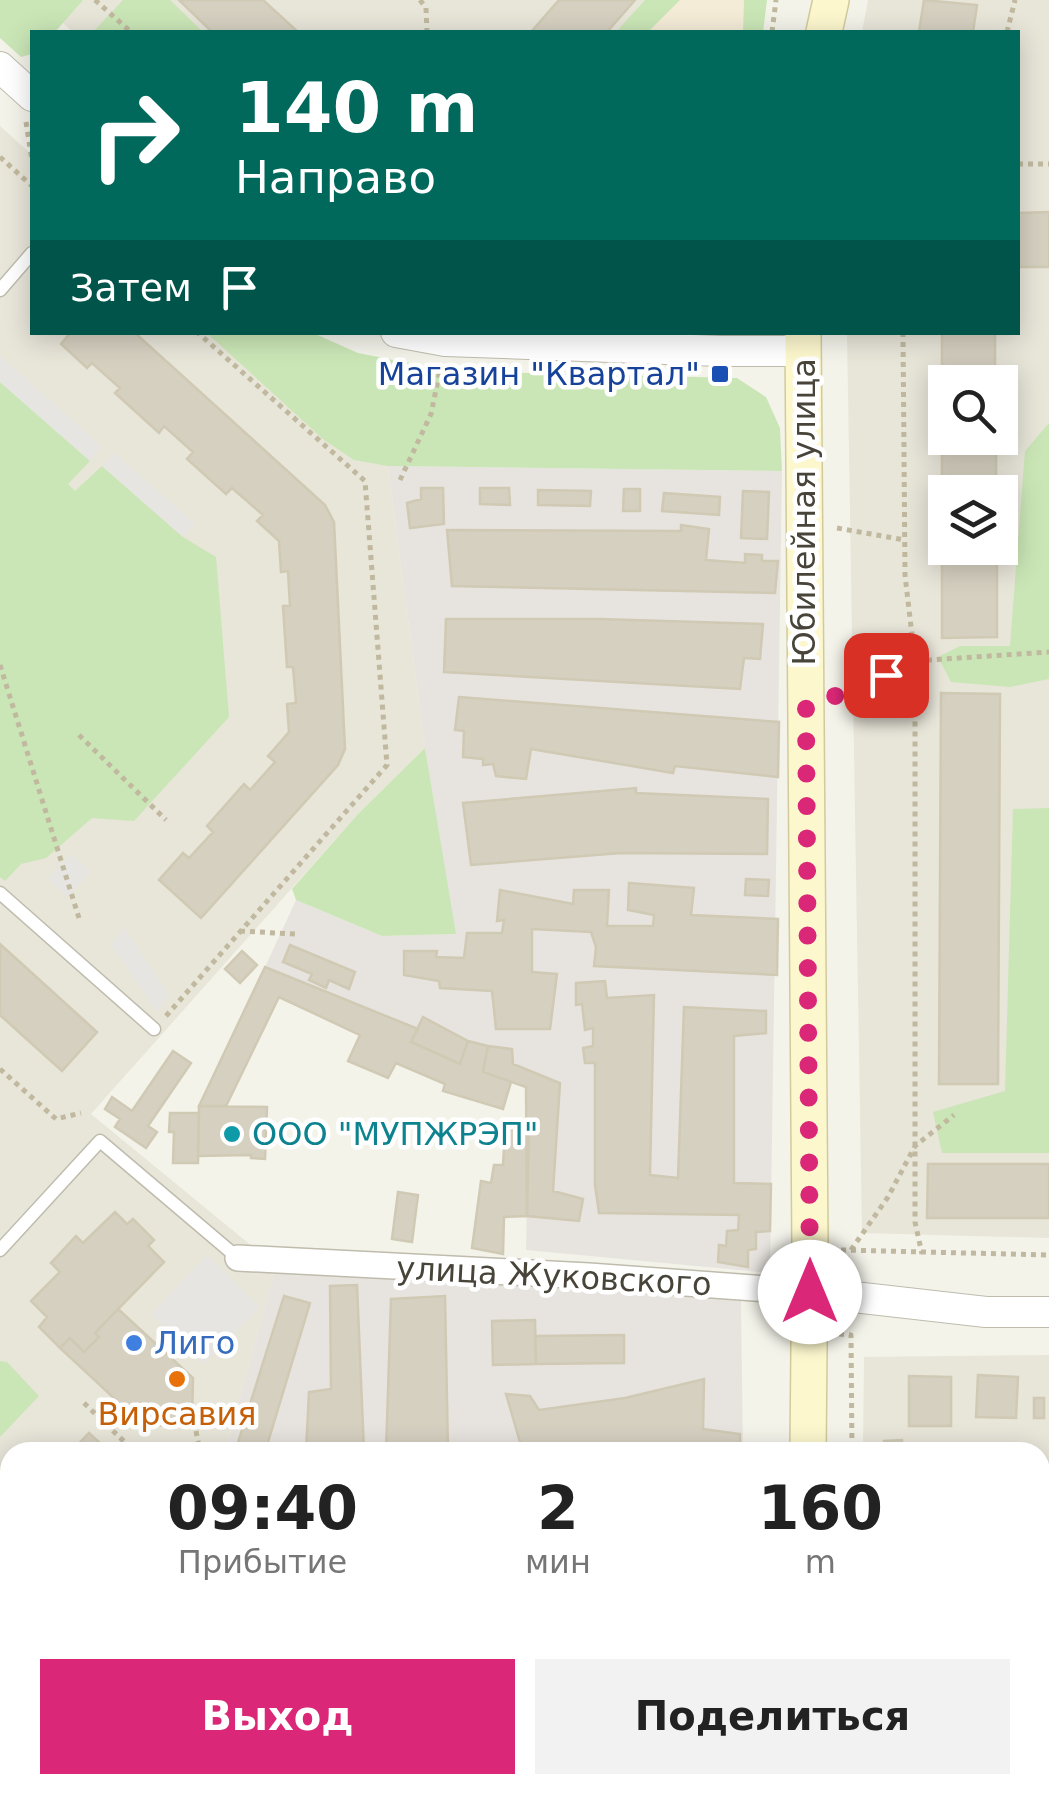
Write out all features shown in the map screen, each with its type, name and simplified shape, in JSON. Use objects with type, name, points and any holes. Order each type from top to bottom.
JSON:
[{"type":"main road","points":[[824,30],[831,0]]},
{"type":"main road","name":"Юбилейная улица","points":[[803,342],[808,1442]]},
{"type":"street","points":[[0,67],[29,106]]},
{"type":"street","points":[[411,335],[445,342],[720,351],[803,342]]},
{"type":"street","name":"улица Жуковского","points":[[238,1258],[589,1276],[810,1292],[986,1312],[1049,1312]]},
{"type":"lane","points":[[0,290],[30,255]]},
{"type":"lane","points":[[0,893],[154,1029]]},
{"type":"lane","points":[[0,1250],[100,1141],[238,1258]]},
{"type":"path","points":[[96,0],[129,30]]},
{"type":"path","points":[[420,0],[426,8],[426,30]]},
{"type":"path","points":[[772,30],[776,0]]},
{"type":"path","points":[[1007,30],[1014,0]]},
{"type":"path","points":[[0,157],[30,184]]},
{"type":"path","points":[[1020,164],[1049,164]]},
{"type":"path","points":[[154,1029],[387,765],[364,481],[199,335]]},
{"type":"path","points":[[903,335],[905,574],[915,662],[915,1222],[922,1254]]},
{"type":"path","points":[[400,480],[431,414],[445,342]]},
{"type":"path","points":[[804,523],[904,540]]},
{"type":"path","points":[[806,708],[915,662],[1049,652]]},
{"type":"path","points":[[0,665],[79,918]]},
{"type":"path","points":[[79,736],[166,820]]},
{"type":"path","points":[[240,930],[295,934]]},
{"type":"path","points":[[0,1069],[56,1119],[82,1113]]},
{"type":"path","points":[[851,1250],[888,1197],[915,1146],[954,1114]]},
{"type":"path","points":[[841,1250],[1049,1255]]},
{"type":"path","points":[[836,1333],[851,1335],[852,1442]]},
{"type":"path","points":[[84,1403],[125,1442]]},
{"type":"path","points":[[196,1431],[198,1442]]},
{"type":"shaded area","points":[[37,0],[664,0],[633,30],[71,30]]},
{"type":"shaded area","points":[[664,0],[744,0],[743,30],[633,30]]},
{"type":"shaded area","points":[[868,0],[1049,0],[1049,1238],[862,1233],[847,335],[1020,335],[1020,30],[862,30]]},
{"type":"shaded area","points":[[0,126],[30,153],[30,335],[237,335],[388,466],[425,748],[358,814],[91,1114],[276,1266],[228,1442],[0,1442]]},
{"type":"shaded area","points":[[0,356],[102,447],[90,461],[0,382]]},
{"type":"shaded area","points":[[114,453],[195,524],[183,537],[102,466]]},
{"type":"shaded area","points":[[388,466],[782,471],[770,1273],[526,1250],[526,1087],[417,1029],[265,967],[296,900],[382,936],[455,934],[425,748]]},
{"type":"shaded area","points":[[71,854],[90,872],[68,897],[48,879]]},
{"type":"shaded area","points":[[124,928],[170,996],[157,1012],[111,944]]},
{"type":"shaded area","points":[[207,1255],[260,1307],[203,1365],[151,1314]]},
{"type":"shaded area","points":[[276,1266],[741,1298],[743,1442],[228,1442]]},
{"type":"shaded area","points":[[1049,1355],[1049,1442],[863,1442],[864,1357]]},
{"type":"green space","points":[[0,0],[83,0],[57,30],[30,30],[30,55],[21,57],[0,38]]},
{"type":"green space","points":[[123,0],[170,0],[201,30],[95,30]]},
{"type":"green space","points":[[645,0],[680,0],[650,30],[618,30]]},
{"type":"green space","points":[[744,0],[767,0],[763,30],[743,30]]},
{"type":"green space","points":[[209,335],[318,335],[358,353],[449,371],[737,378],[766,397],[780,428],[782,471],[388,466],[354,460],[324,440]]},
{"type":"green space","points":[[0,382],[90,461],[68,484],[75,491],[102,466],[183,537],[216,557],[229,717],[134,821],[92,818],[46,858],[21,864],[5,881],[0,877]]},
{"type":"green space","points":[[1049,423],[1049,679],[1010,687],[951,682],[938,657],[960,646],[1010,646],[1025,451]]},
{"type":"green space","points":[[425,748],[456,934],[382,936],[296,900],[292,889],[358,814]]},
{"type":"green space","points":[[1049,808],[1049,1153],[942,1153],[933,1112],[1005,1091],[1013,809]]},
{"type":"green space","points":[[0,1361],[7,1362],[39,1396],[0,1437]]},
{"type":"building","points":[[179,0],[263,0],[296,30],[210,30]]},
{"type":"building","points":[[559,0],[635,0],[609,30],[533,30]]},
{"type":"building","points":[[924,0],[977,5],[973,30],[919,30]]},
{"type":"building","points":[[1049,212],[1049,267],[1020,267],[1020,213]]},
{"type":"building","points":[[68,335],[137,335],[325,505],[334,522],[345,749],[338,765],[201,918],[159,880],[183,853],[189,858],[213,832],[207,826],[244,784],[250,790],[275,762],[268,756],[289,732],[287,704],[296,703],[293,667],[287,667],[283,606],[290,606],[288,571],[281,572],[279,541],[257,521],[263,515],[232,488],[226,494],[187,459],[193,452],[164,426],[159,433],[115,393],[120,388],[92,363],[87,368],[61,344]]},
{"type":"building","points":[[942,335],[995,335],[995,365],[942,365]]},
{"type":"building","points":[[942,455],[996,455],[996,475],[942,475]]},
{"type":"building","points":[[421,488],[443,488],[444,524],[410,528],[407,503],[421,499]]},
{"type":"building","points":[[480,488],[509,488],[510,505],[480,504]]},
{"type":"building","points":[[624,489],[640,489],[640,511],[623,511]]},
{"type":"building","points":[[538,490],[591,491],[590,506],[538,505]]},
{"type":"building","points":[[743,491],[769,492],[767,539],[741,538]]},
{"type":"building","points":[[664,493],[720,497],[719,515],[662,511]]},
{"type":"building","points":[[681,525],[709,529],[706,560],[745,563],[745,554],[762,555],[762,561],[778,561],[775,593],[452,586],[447,530],[681,531]]},
{"type":"building","points":[[942,565],[997,565],[997,637],[942,638]]},
{"type":"building","points":[[446,619],[763,624],[760,659],[744,658],[740,689],[444,672]]},
{"type":"building","points":[[941,693],[1000,694],[998,1084],[939,1084]]},
{"type":"building","points":[[459,697],[779,722],[778,777],[675,766],[673,773],[531,749],[526,779],[496,776],[493,764],[483,765],[483,759],[463,757],[464,731],[455,730]]},
{"type":"building","points":[[636,788],[636,793],[768,799],[767,854],[621,853],[471,865],[463,803]]},
{"type":"building","points":[[746,879],[769,880],[768,896],[745,895]]},
{"type":"building","points":[[629,883],[694,888],[691,915],[778,919],[777,975],[594,966],[596,947],[591,932],[532,929],[532,972],[557,974],[550,1029],[496,1029],[492,991],[440,988],[439,981],[404,975],[404,951],[437,951],[436,957],[464,958],[467,933],[502,933],[504,920],[497,921],[500,890],[573,904],[574,890],[609,890],[607,926],[653,926],[654,915],[628,910]]},
{"type":"building","points":[[0,944],[97,1032],[62,1071],[0,1015]]},
{"type":"building","points":[[290,945],[355,972],[349,989],[329,980],[326,988],[309,980],[312,974],[283,962]]},
{"type":"building","points":[[242,951],[257,965],[240,983],[225,969]]},
{"type":"building","points":[[265,967],[418,1029],[411,1042],[460,1064],[468,1041],[488,1046],[483,1072],[511,1082],[503,1109],[443,1091],[445,1084],[396,1063],[388,1078],[348,1061],[360,1035],[279,997],[226,1106],[199,1106]]},
{"type":"building","points":[[605,981],[607,998],[654,995],[650,1175],[678,1178],[684,1007],[766,1011],[766,1033],[734,1036],[734,1183],[771,1184],[770,1231],[756,1232],[756,1249],[748,1250],[748,1267],[718,1262],[719,1245],[726,1246],[727,1231],[738,1230],[739,1215],[599,1213],[595,1185],[595,1063],[585,1063],[583,1048],[593,1046],[593,1028],[585,1030],[582,1004],[576,1005],[576,983]]},
{"type":"building","points":[[423,1017],[468,1041],[460,1064],[411,1042]]},
{"type":"building","points":[[488,1046],[512,1049],[513,1064],[560,1083],[553,1191],[583,1199],[579,1221],[527,1216],[526,1087],[483,1072]]},
{"type":"building","points":[[173,1051],[191,1063],[148,1126],[157,1132],[146,1148],[115,1127],[120,1119],[105,1109],[112,1097],[132,1111]]},
{"type":"building","name":"ООО \"МУПЖРЭП\"","points":[[199,1106],[267,1107],[265,1159],[251,1155],[198,1156]]},
{"type":"building","points":[[170,1113],[199,1113],[198,1163],[173,1163]]},
{"type":"building","points":[[529,1127],[527,1216],[504,1217],[503,1254],[472,1248],[481,1181],[491,1183],[494,1165],[503,1165],[505,1130]]},
{"type":"building","points":[[928,1164],[1049,1164],[1049,1218],[927,1218]]},
{"type":"building","points":[[398,1192],[418,1195],[412,1242],[392,1239]]},
{"type":"building","points":[[115,1212],[127,1224],[133,1219],[154,1240],[148,1246],[164,1262],[95,1333],[99,1337],[84,1352],[70,1338],[60,1348],[39,1327],[47,1317],[31,1301],[60,1272],[51,1263],[76,1236],[83,1243]]},
{"type":"building","points":[[357,1285],[364,1442],[306,1442],[309,1392],[331,1389],[330,1286]]},
{"type":"building","points":[[284,1296],[310,1303],[268,1442],[238,1442]]},
{"type":"building","points":[[445,1296],[448,1442],[386,1442],[391,1299]]},
{"type":"building","points":[[118,1309],[193,1378],[192,1422],[145,1427],[60,1348],[70,1338],[84,1352],[99,1337],[95,1333]]},
{"type":"building","points":[[535,1320],[536,1364],[493,1365],[492,1321]]},
{"type":"building","points":[[624,1335],[624,1363],[536,1364],[535,1336]]},
{"type":"building","points":[[978,1375],[1018,1377],[1016,1418],[976,1417]]},
{"type":"building","points":[[909,1376],[951,1377],[951,1426],[909,1426]]},
{"type":"building","points":[[704,1379],[703,1429],[740,1434],[740,1442],[520,1442],[506,1394],[530,1396],[539,1410],[625,1398]]},
{"type":"building","points":[[1034,1398],[1044,1398],[1044,1418],[1034,1418]]},
{"type":"building","points":[[89,1433],[99,1442],[80,1442]]},
{"type":"place","name":"Магазин \"Квартал\"","points":[[720,374]]},
{"type":"place","name":"ООО \"МУПЖРЭП\"","points":[[232,1134]]},
{"type":"place","name":"Лиго","points":[[134,1343]]},
{"type":"place","name":"Вирсавия","points":[[177,1379]]},
{"type":"route","points":[[810,1292],[806,708],[886,675]]}]
